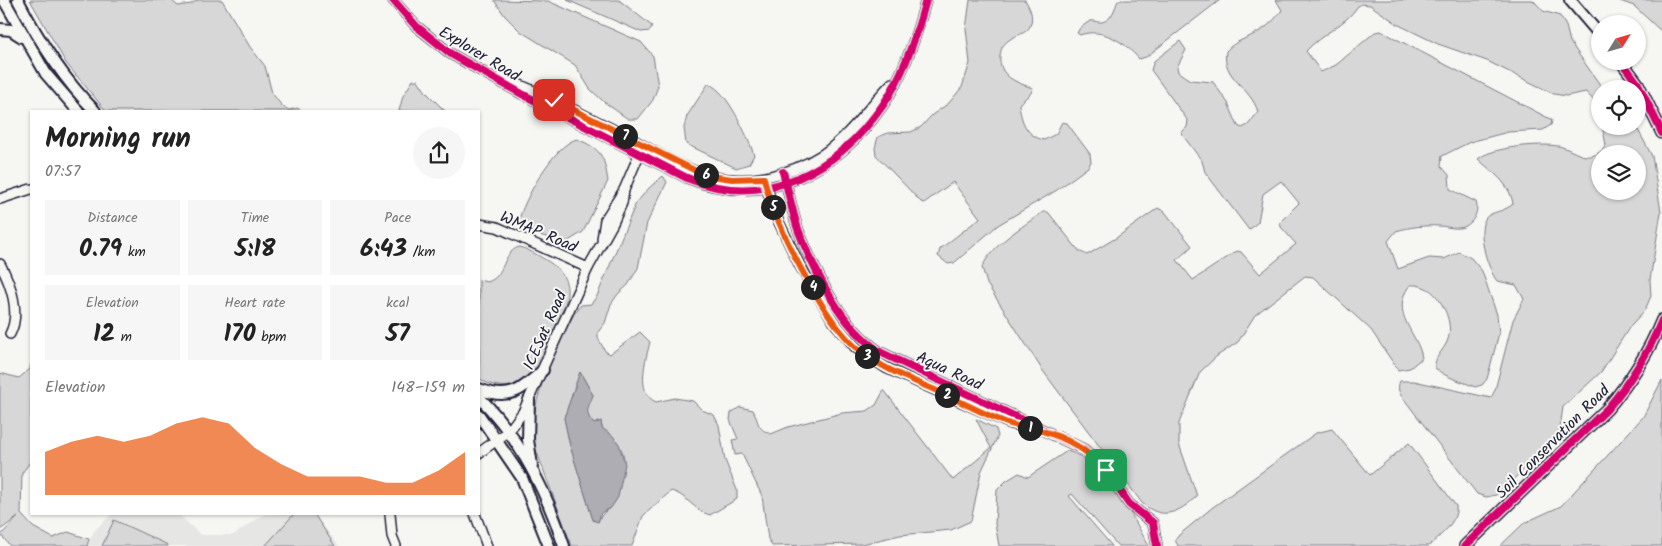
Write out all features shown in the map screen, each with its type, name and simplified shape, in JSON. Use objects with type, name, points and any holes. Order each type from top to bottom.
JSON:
[{"type":"main road","points":[[18,0],[52,60],[66,79],[94,110]]},
{"type":"main road","points":[[1570,0],[1591,24]]},
{"type":"main road","points":[[0,25],[6,3]]},
{"type":"main road","points":[[6,3],[46,74],[77,110]]},
{"type":"main road","points":[[0,29],[12,30],[25,39]]},
{"type":"main road","points":[[1628,70],[1638,84],[1662,133]]},
{"type":"main road","name":"Soil Conservation Road","points":[[1465,546],[1607,409],[1641,364],[1662,320]]},
{"type":"main road","points":[[480,389],[490,394],[512,394],[528,385],[543,370]]},
{"type":"main road","points":[[480,398],[509,431],[533,471],[564,546]]},
{"type":"main road","points":[[529,400],[528,440],[533,471]]},
{"type":"main road","points":[[480,416],[522,478],[549,546]]},
{"type":"street","name":"Explorer Road","points":[[393,0],[428,38],[473,66],[639,155],[686,178],[706,185],[731,189],[766,188],[786,183],[817,170],[843,151],[884,104],[911,48],[926,0]]},
{"type":"street","name":"Explorer Road","points":[[473,66],[544,95],[704,175],[732,179],[764,178],[808,162],[835,144],[897,77]]},
{"type":"street","name":"ICESat Road","points":[[480,452],[509,431],[519,419],[588,268],[613,223],[622,203],[624,190],[644,145]]},
{"type":"street","name":"Aqua Road","points":[[783,172],[799,232],[836,307],[856,332],[880,352],[1085,450],[1095,458],[1129,504],[1153,523],[1157,546]]},
{"type":"street","name":"Aqua Road","points":[[764,178],[781,227],[800,266],[834,322],[856,348],[886,368],[1011,424],[1040,430]]},
{"type":"street","points":[[0,199],[30,192]]},
{"type":"street","name":"WMAP Road","points":[[480,224],[497,227],[588,268]]},
{"type":"street","points":[[0,264],[10,287],[14,305],[14,323],[10,334]]},
{"type":"street","points":[[390,515],[392,536],[396,546]]},
{"type":"street","points":[[475,515],[487,546]]},
{"type":"shaded area","points":[[30,0],[171,0],[178,6],[191,4],[198,0],[222,0],[250,47],[265,66],[272,93],[282,106],[289,110],[105,110],[66,63]]},
{"type":"shaded area","points":[[494,0],[548,1],[641,42],[653,56],[658,86],[653,100],[638,119],[628,119],[604,102],[590,89],[575,65],[520,31],[505,16]]},
{"type":"shaded area","points":[[567,0],[619,0],[652,26],[650,31],[641,32]]},
{"type":"shaded area","points":[[970,0],[1025,0],[1031,12],[1030,26],[1024,33],[1012,38],[1005,44],[1001,49],[1000,63],[1005,74],[1010,78],[1033,88],[1031,93],[1019,104],[1025,127],[1033,135],[1044,140],[1056,134],[1062,122],[1067,123],[1090,154],[1091,162],[1088,167],[1057,190],[998,225],[954,263],[948,264],[938,256],[940,249],[980,218],[953,182],[924,203],[921,202],[876,155],[875,148],[878,137],[888,133],[911,132],[921,127],[932,115],[949,103],[962,87],[970,63],[966,29]]},
{"type":"shaded area","points":[[1118,0],[1220,0],[1146,57],[1139,59],[1120,42],[1105,35],[1088,33],[1080,35],[1077,33],[1080,28],[1090,21],[1101,22],[1108,19],[1113,13]]},
{"type":"shaded area","points":[[1276,0],[1533,0],[1543,11],[1560,16],[1566,26],[1570,42],[1597,80],[1591,80],[1591,98],[1586,92],[1566,96],[1554,94],[1487,61],[1438,44],[1399,25],[1370,5],[1362,4],[1347,19],[1312,45],[1306,51],[1321,72],[1336,65],[1375,32],[1381,31],[1552,120],[1551,125],[1543,130],[1508,132],[1470,142],[1442,156],[1441,166],[1449,175],[1450,189],[1476,202],[1477,211],[1474,219],[1467,225],[1459,228],[1428,226],[1396,231],[1388,241],[1398,269],[1429,258],[1444,259],[1459,252],[1471,258],[1482,271],[1497,315],[1499,333],[1487,379],[1482,385],[1475,387],[1449,377],[1435,368],[1437,358],[1448,338],[1449,326],[1441,302],[1428,289],[1418,285],[1410,285],[1404,295],[1403,314],[1420,349],[1422,358],[1410,368],[1398,370],[1371,330],[1313,277],[1305,276],[1255,315],[1238,342],[1217,356],[1200,372],[1179,423],[1179,444],[1197,496],[1184,507],[1170,513],[1156,512],[1142,503],[1043,371],[987,284],[982,267],[987,258],[1001,243],[1043,212],[1048,212],[1079,251],[1087,255],[1116,238],[1158,208],[1165,212],[1192,246],[1177,260],[1193,280],[1237,251],[1241,252],[1260,274],[1296,244],[1281,227],[1280,222],[1299,203],[1281,181],[1263,194],[1258,222],[1249,230],[1205,172],[1202,161],[1181,133],[1187,127],[1188,121],[1151,70],[1154,61],[1180,41],[1186,50],[1177,67],[1178,72],[1190,80],[1213,82],[1228,103],[1238,126],[1242,128],[1248,125],[1258,112],[1249,96],[1232,76],[1226,60],[1226,51],[1234,44],[1262,30],[1282,10]]},
{"type":"shaded area","points":[[1617,0],[1662,0],[1662,32],[1646,15],[1634,6]]},
{"type":"shaded area","points":[[413,80],[418,80],[426,92],[444,110],[399,110],[403,96]]},
{"type":"shaded area","points":[[708,84],[722,95],[742,126],[754,155],[749,164],[736,168],[686,144],[684,128],[687,116]]},
{"type":"shaded area","points":[[1604,135],[1641,135],[1652,156],[1661,212],[1650,280],[1651,296],[1645,310],[1631,325],[1601,372],[1563,407],[1559,435],[1551,445],[1496,495],[1486,497],[1477,494],[1400,394],[1400,381],[1414,381],[1491,398],[1495,390],[1513,320],[1524,299],[1516,285],[1497,281],[1486,258],[1482,237],[1484,220],[1489,215],[1513,204],[1504,184],[1478,159],[1494,151],[1539,145],[1562,147],[1591,156],[1591,200],[1646,200],[1646,145],[1606,145]]},
{"type":"shaded area","points":[[577,139],[591,146],[600,154],[605,165],[608,181],[583,232],[565,243],[524,230],[518,223],[533,188],[559,151],[568,143]]},
{"type":"shaded area","points":[[663,176],[667,182],[647,223],[638,268],[628,285],[611,304],[605,323],[598,332],[598,338],[605,351],[610,354],[640,332],[650,342],[646,357],[644,384],[650,398],[656,402],[675,398],[693,401],[702,410],[714,415],[719,425],[725,460],[737,490],[737,499],[710,515],[699,510],[681,495],[671,491],[643,516],[632,546],[572,546],[533,442],[535,409],[551,359],[566,328],[581,305],[591,304],[597,296],[636,203]],"holes":[[[580,372],[593,395],[587,413],[594,424],[601,421],[602,428],[621,448],[624,460],[617,498],[598,522],[593,520],[570,446],[564,418]]]},
{"type":"shaded area","points":[[519,247],[526,249],[546,260],[558,269],[564,278],[567,288],[564,309],[533,373],[520,384],[501,386],[489,384],[480,379],[480,280],[487,282],[493,279],[513,250]]},
{"type":"shaded area","points":[[30,369],[30,462],[22,473],[21,514],[33,527],[53,538],[68,532],[89,539],[87,546],[10,546],[1,535],[18,517],[0,530],[0,373],[19,378]]},
{"type":"shaded area","points":[[580,372],[593,395],[588,410],[589,416],[594,424],[601,421],[602,428],[613,436],[619,444],[625,464],[618,497],[611,508],[601,513],[598,522],[593,520],[570,446],[564,418]]},
{"type":"shaded area","points":[[1662,380],[1662,546],[1500,546],[1524,523],[1561,506],[1643,417]]},
{"type":"shaded area","points":[[884,390],[953,480],[991,448],[976,419],[996,429],[998,436],[981,472],[971,521],[951,530],[900,535],[862,544],[772,546],[768,539],[762,496],[742,454],[735,455],[732,440],[738,439],[730,420],[731,413],[740,407],[753,410],[760,427],[771,434],[788,427],[842,413],[867,411],[876,405]]},
{"type":"shaded area","points":[[1332,429],[1370,475],[1409,443],[1456,506],[1456,512],[1451,523],[1429,546],[1178,546],[1175,540],[1179,535],[1213,507],[1316,433]]},
{"type":"shaded area","points":[[1067,451],[1081,457],[1106,477],[1125,504],[1149,546],[1118,546],[1072,494],[1069,496],[1112,546],[999,546],[995,524],[997,490],[1006,481],[1019,473],[1028,477]]},
{"type":"shaded area","points":[[111,515],[179,515],[201,535],[233,535],[263,515],[315,515],[339,546],[87,546],[94,531]]},
{"type":"shaded area","points":[[293,515],[315,515],[335,546],[265,546]]},
{"type":"shaded area","points":[[114,520],[168,545],[168,546],[102,546]]},
{"type":"cycle path","points":[[393,0],[416,26],[451,54],[522,94],[687,178],[716,187],[744,189],[772,186],[797,178],[822,166],[844,149],[865,128],[883,105],[897,81],[914,41],[926,0]]},
{"type":"cycle path","points":[[1628,70],[1638,84],[1662,133]]},
{"type":"cycle path","points":[[783,172],[799,232],[814,266],[831,298],[853,328],[880,352],[1085,450],[1106,470],[1129,504],[1153,523],[1157,546]]},
{"type":"cycle path","points":[[1465,546],[1607,409],[1638,367],[1662,320]]},
{"type":"route","points":[[554,100],[704,175],[747,180],[764,178],[776,216],[800,266],[834,322],[856,348],[886,368],[1011,424],[1040,430],[1085,450],[1106,470]]}]
